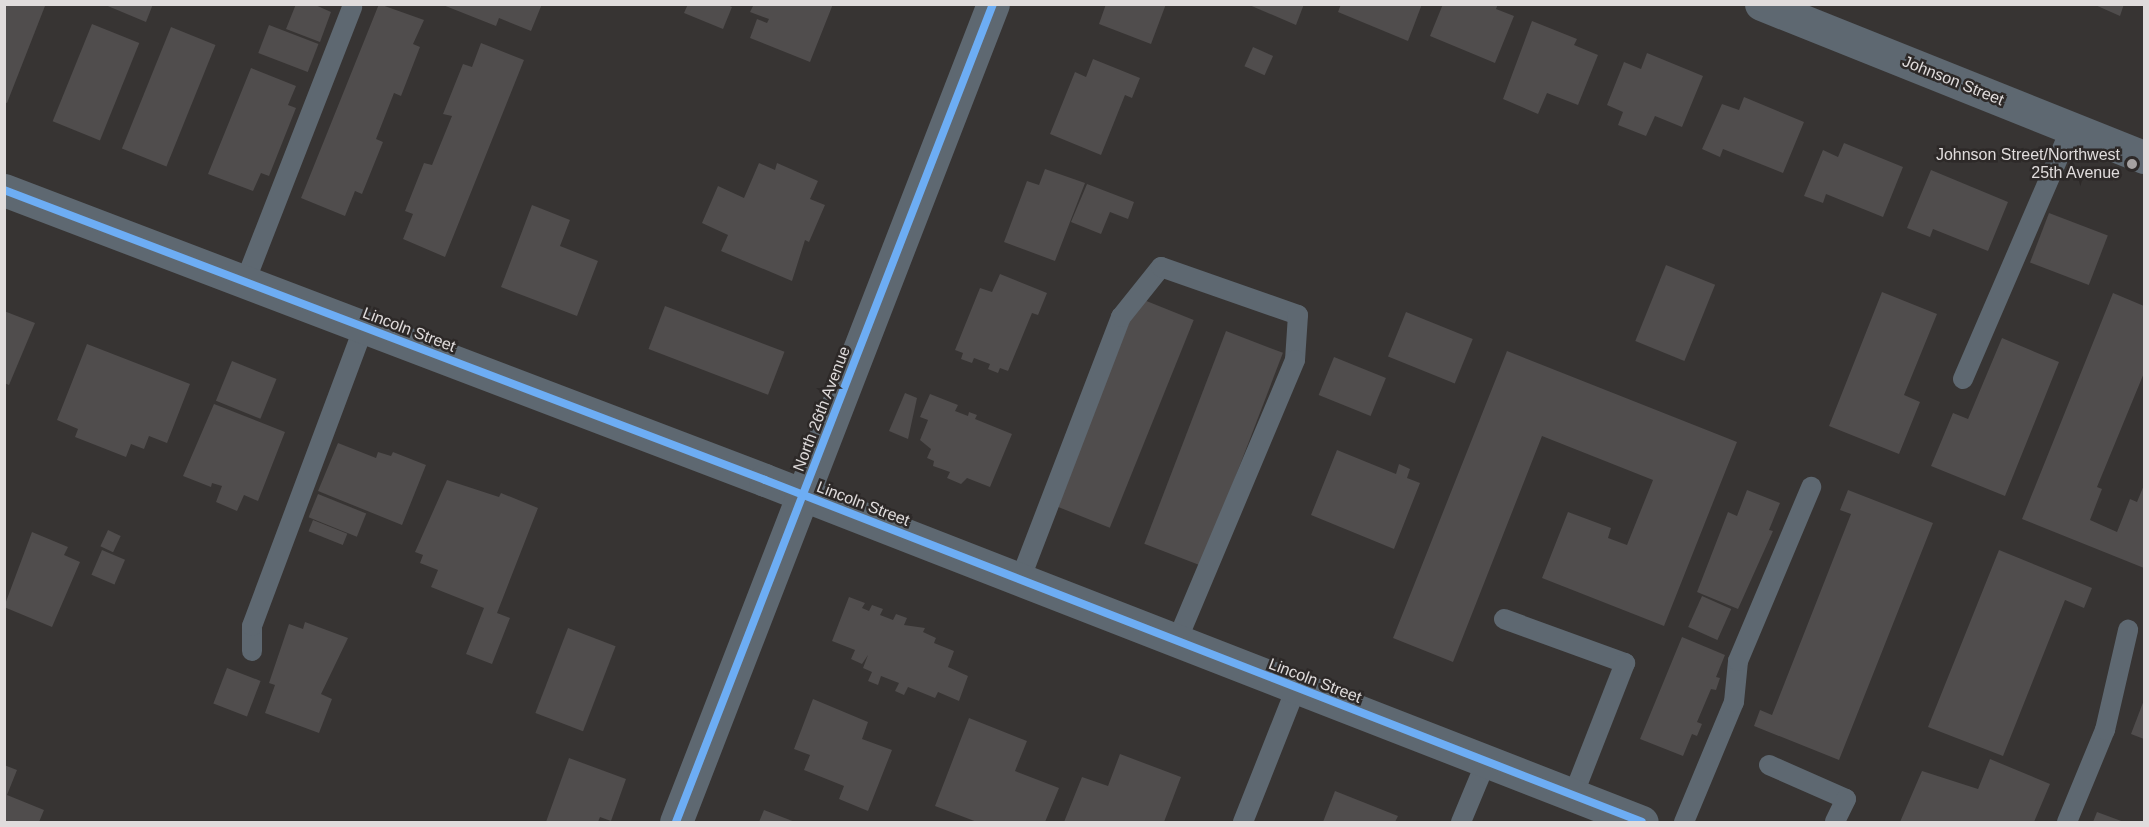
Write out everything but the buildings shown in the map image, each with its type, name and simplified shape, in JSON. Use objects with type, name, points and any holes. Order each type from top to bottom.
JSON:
[{"type":"street","name":"North 26th Avenue","points":[[676,822],[993,4]]},
{"type":"street","name":"Johnson Street","points":[[1761,4],[2145,157]]},
{"type":"street","name":"Lincoln Street","points":[[4,190],[804,495],[1486,762],[1585,808],[1642,822]]},
{"type":"lane","points":[[245,282],[352,7]]},
{"type":"lane","points":[[1963,378],[2071,128]]},
{"type":"lane","points":[[1020,580],[1121,317],[1161,267],[1298,315],[1295,360],[1177,641]]},
{"type":"lane","points":[[252,651],[252,626],[364,327]]},
{"type":"lane","points":[[1684,822],[1734,702],[1738,661],[1777,575],[1811,487]]},
{"type":"lane","points":[[1504,620],[1625,663],[1585,808]]},
{"type":"lane","points":[[2067,822],[2104,730],[2128,630]]},
{"type":"lane","points":[[1244,822],[1296,688]]},
{"type":"lane","points":[[1461,822],[1486,762]]},
{"type":"lane","points":[[1769,765],[1845,799],[1835,822]]},
{"type":"cycle path","points":[[676,822],[993,4]]},
{"type":"cycle path","points":[[4,190],[765,480],[1642,822]]},
{"type":"place","name":"Johnson Street/Northwest 25th Avenue","points":[[2132,164]]}]
